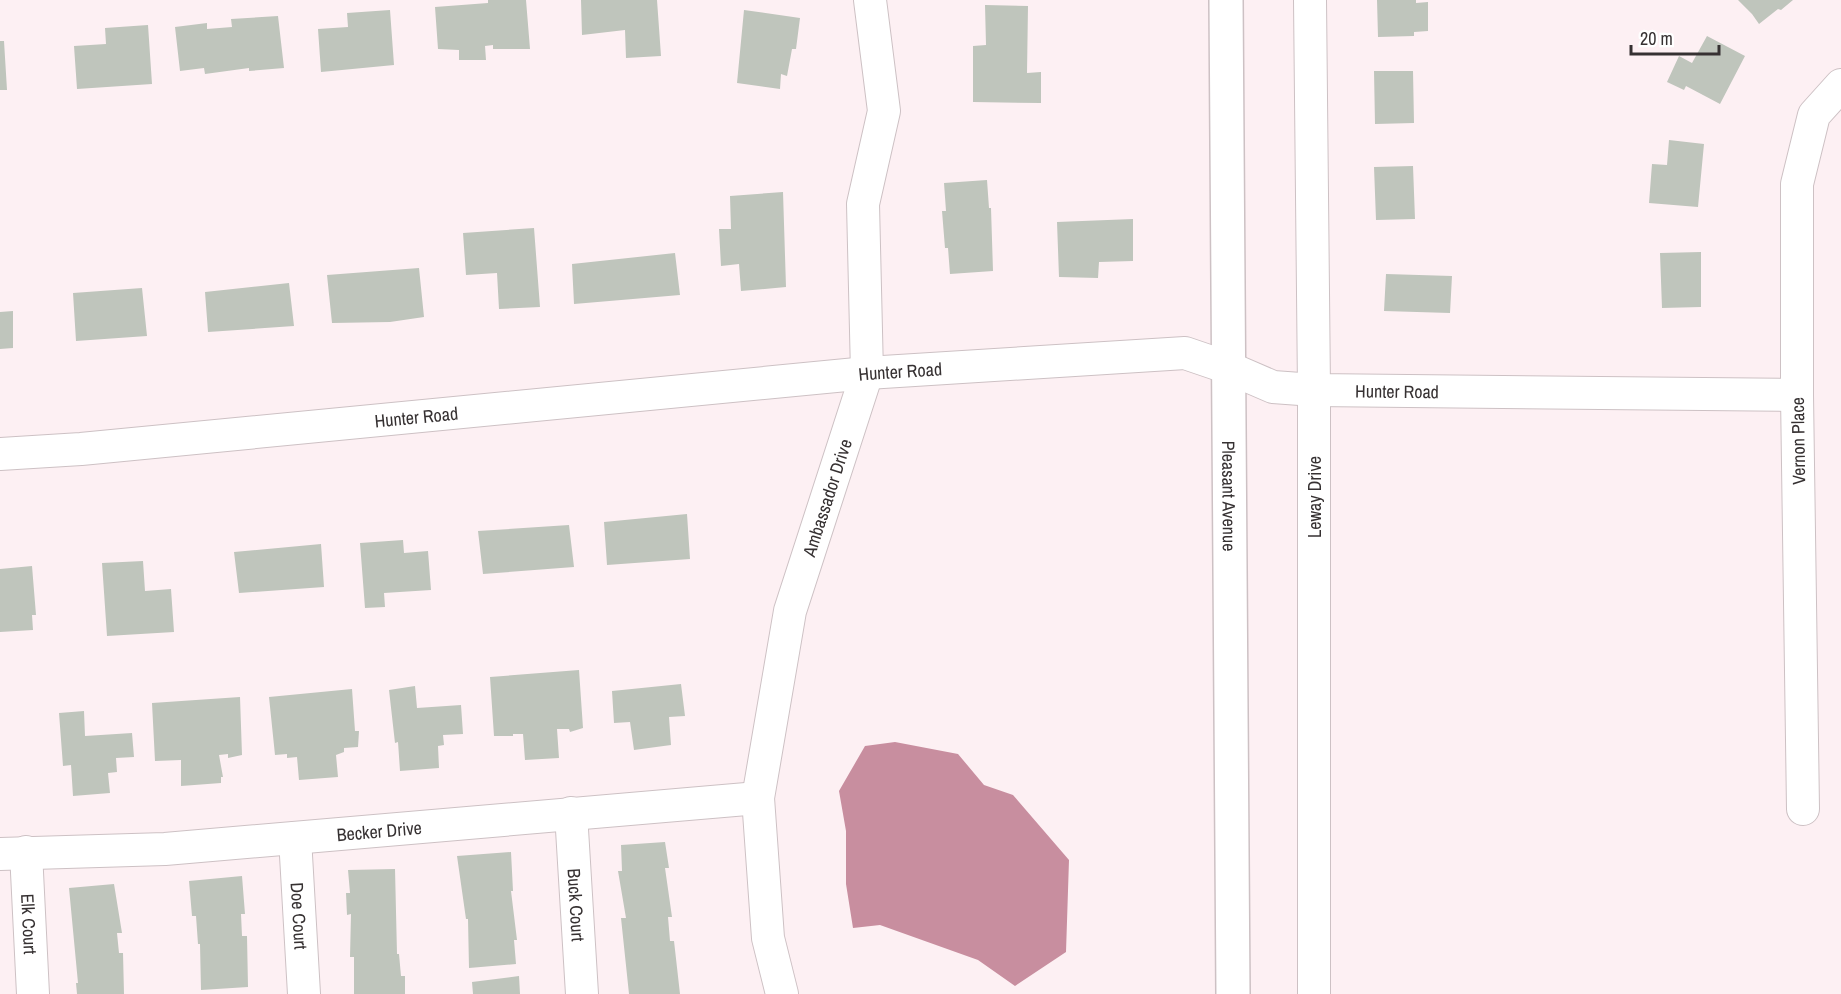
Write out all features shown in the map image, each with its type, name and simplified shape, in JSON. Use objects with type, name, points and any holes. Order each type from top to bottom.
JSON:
[{"type":"main road","name":"Pleasant Avenue","points":[[1226,0],[1233,994]]},
{"type":"street","name":"Ambassador Drive","points":[[782,994],[768,938],[758,798],[790,610],[867,373],[863,204],[884,111],[870,0]]},
{"type":"street","name":"Leway Drive","points":[[1310,0],[1314,390],[1314,994]]},
{"type":"street","name":"Vernon Place","points":[[1803,808],[1797,395],[1797,184],[1814,116],[1841,85]]},
{"type":"street","name":"Hunter Road","points":[[0,454],[81,449],[867,373],[1185,353],[1229,368],[1273,387],[1314,390],[1797,395]]},
{"type":"street","name":"Becker Drive","points":[[13,853],[165,849],[758,798]]},
{"type":"street","name":"Buck Court","points":[[571,813],[582,994]]},
{"type":"street","name":"Doe Court","points":[[295,838],[304,994]]},
{"type":"street","name":"Elk Court","points":[[13,853],[33,994]]},
{"type":"shaded area","points":[[895,742],[958,754],[984,785],[1013,795],[1069,860],[1066,952],[1015,986],[978,960],[880,925],[853,928],[846,884],[846,831],[839,791],[865,746]]},
{"type":"building","points":[[488,0],[526,0],[530,49],[493,49],[493,45],[485,46],[486,60],[459,60],[459,50],[438,49],[435,7],[488,3]]},
{"type":"building","points":[[581,0],[657,0],[661,56],[626,58],[625,30],[582,35]]},
{"type":"building","points":[[1377,0],[1428,2],[1428,31],[1414,32],[1414,36],[1378,37]]},
{"type":"building","points":[[1738,0],[1793,0],[1759,24]]},
{"type":"building","points":[[985,5],[1028,6],[1027,73],[1041,72],[1041,103],[973,102],[973,46],[986,45]]},
{"type":"building","points":[[390,10],[394,65],[321,72],[318,29],[348,27],[347,13]]},
{"type":"building","points":[[744,10],[800,18],[796,49],[792,49],[787,76],[781,74],[780,89],[737,83]]},
{"type":"building","points":[[278,16],[284,68],[249,71],[249,68],[205,74],[204,68],[180,71],[175,27],[207,23],[207,29],[232,27],[231,19]]},
{"type":"building","points":[[148,25],[152,84],[77,89],[74,46],[106,44],[105,28]]},
{"type":"building","points":[[1707,36],[1745,56],[1720,104],[1686,86],[1684,90],[1667,82],[1679,56],[1692,63]]},
{"type":"building","points":[[0,41],[4,41],[7,90],[0,90]]},
{"type":"building","points":[[1374,71],[1413,71],[1414,123],[1375,124]]},
{"type":"building","points":[[1669,140],[1704,144],[1698,207],[1649,203],[1652,164],[1667,165]]},
{"type":"building","points":[[1413,166],[1415,219],[1376,220],[1374,167]]},
{"type":"building","points":[[987,180],[989,208],[991,208],[993,271],[950,274],[942,211],[946,211],[944,183]]},
{"type":"building","points":[[783,192],[786,287],[741,291],[739,264],[721,266],[719,229],[731,229],[730,196]]},
{"type":"building","points":[[1133,219],[1133,261],[1099,262],[1098,278],[1059,277],[1057,222]]},
{"type":"building","points":[[534,228],[540,307],[499,309],[497,273],[466,275],[463,233]]},
{"type":"building","points":[[1701,252],[1701,307],[1662,308],[1660,253]]},
{"type":"building","points":[[675,253],[680,295],[574,304],[572,264]]},
{"type":"building","points":[[419,268],[424,317],[390,322],[332,323],[327,275]]},
{"type":"building","points":[[1386,274],[1452,276],[1450,313],[1384,311]]},
{"type":"building","points":[[289,283],[294,326],[208,332],[205,292]]},
{"type":"building","points":[[142,288],[147,336],[76,341],[73,293]]},
{"type":"building","points":[[13,311],[13,348],[0,349],[0,312]]},
{"type":"building","points":[[687,514],[690,559],[607,565],[604,522]]},
{"type":"building","points":[[569,525],[574,567],[483,574],[478,531]]},
{"type":"building","points":[[403,540],[404,553],[428,551],[431,590],[384,593],[385,607],[365,608],[360,543]]},
{"type":"building","points":[[321,544],[324,587],[239,593],[234,552]]},
{"type":"building","points":[[143,561],[145,591],[171,589],[174,632],[107,636],[102,563]]},
{"type":"building","points":[[32,566],[36,615],[32,615],[33,630],[0,632],[0,569]]},
{"type":"building","points":[[579,670],[583,728],[570,732],[569,729],[557,729],[559,758],[525,760],[523,734],[494,736],[490,677]]},
{"type":"building","points":[[681,684],[685,716],[669,717],[671,745],[634,750],[630,722],[614,723],[612,691]]},
{"type":"building","points":[[415,686],[417,708],[461,705],[463,734],[443,735],[444,745],[438,746],[439,768],[400,771],[398,742],[395,743],[389,690]]},
{"type":"building","points":[[352,689],[355,731],[359,731],[358,747],[344,748],[344,752],[336,755],[338,777],[299,780],[297,757],[287,758],[287,754],[275,755],[269,697]]},
{"type":"building","points":[[240,697],[242,755],[228,758],[228,754],[219,755],[223,777],[221,777],[221,783],[181,786],[181,760],[155,761],[152,703]]},
{"type":"building","points":[[84,711],[85,736],[132,733],[134,757],[116,758],[117,772],[108,773],[110,793],[73,796],[71,765],[63,766],[59,713]]},
{"type":"building","points":[[665,842],[669,868],[665,868],[672,917],[668,917],[670,941],[674,941],[680,994],[629,994],[621,918],[626,918],[618,871],[622,871],[621,845]]},
{"type":"building","points":[[511,852],[513,891],[511,891],[517,940],[514,940],[516,964],[469,968],[468,919],[466,919],[457,856]]},
{"type":"building","points":[[395,869],[397,954],[399,954],[401,976],[405,976],[405,994],[354,994],[354,957],[350,957],[351,914],[347,915],[346,893],[350,893],[348,870]]},
{"type":"building","points":[[242,876],[245,914],[241,914],[242,936],[247,936],[248,987],[201,990],[200,944],[198,944],[196,916],[192,916],[189,881]]},
{"type":"building","points":[[114,884],[122,933],[117,933],[119,953],[123,953],[124,994],[77,994],[76,983],[78,983],[69,888]]},
{"type":"building","points":[[519,976],[520,994],[473,994],[472,982]]}]
